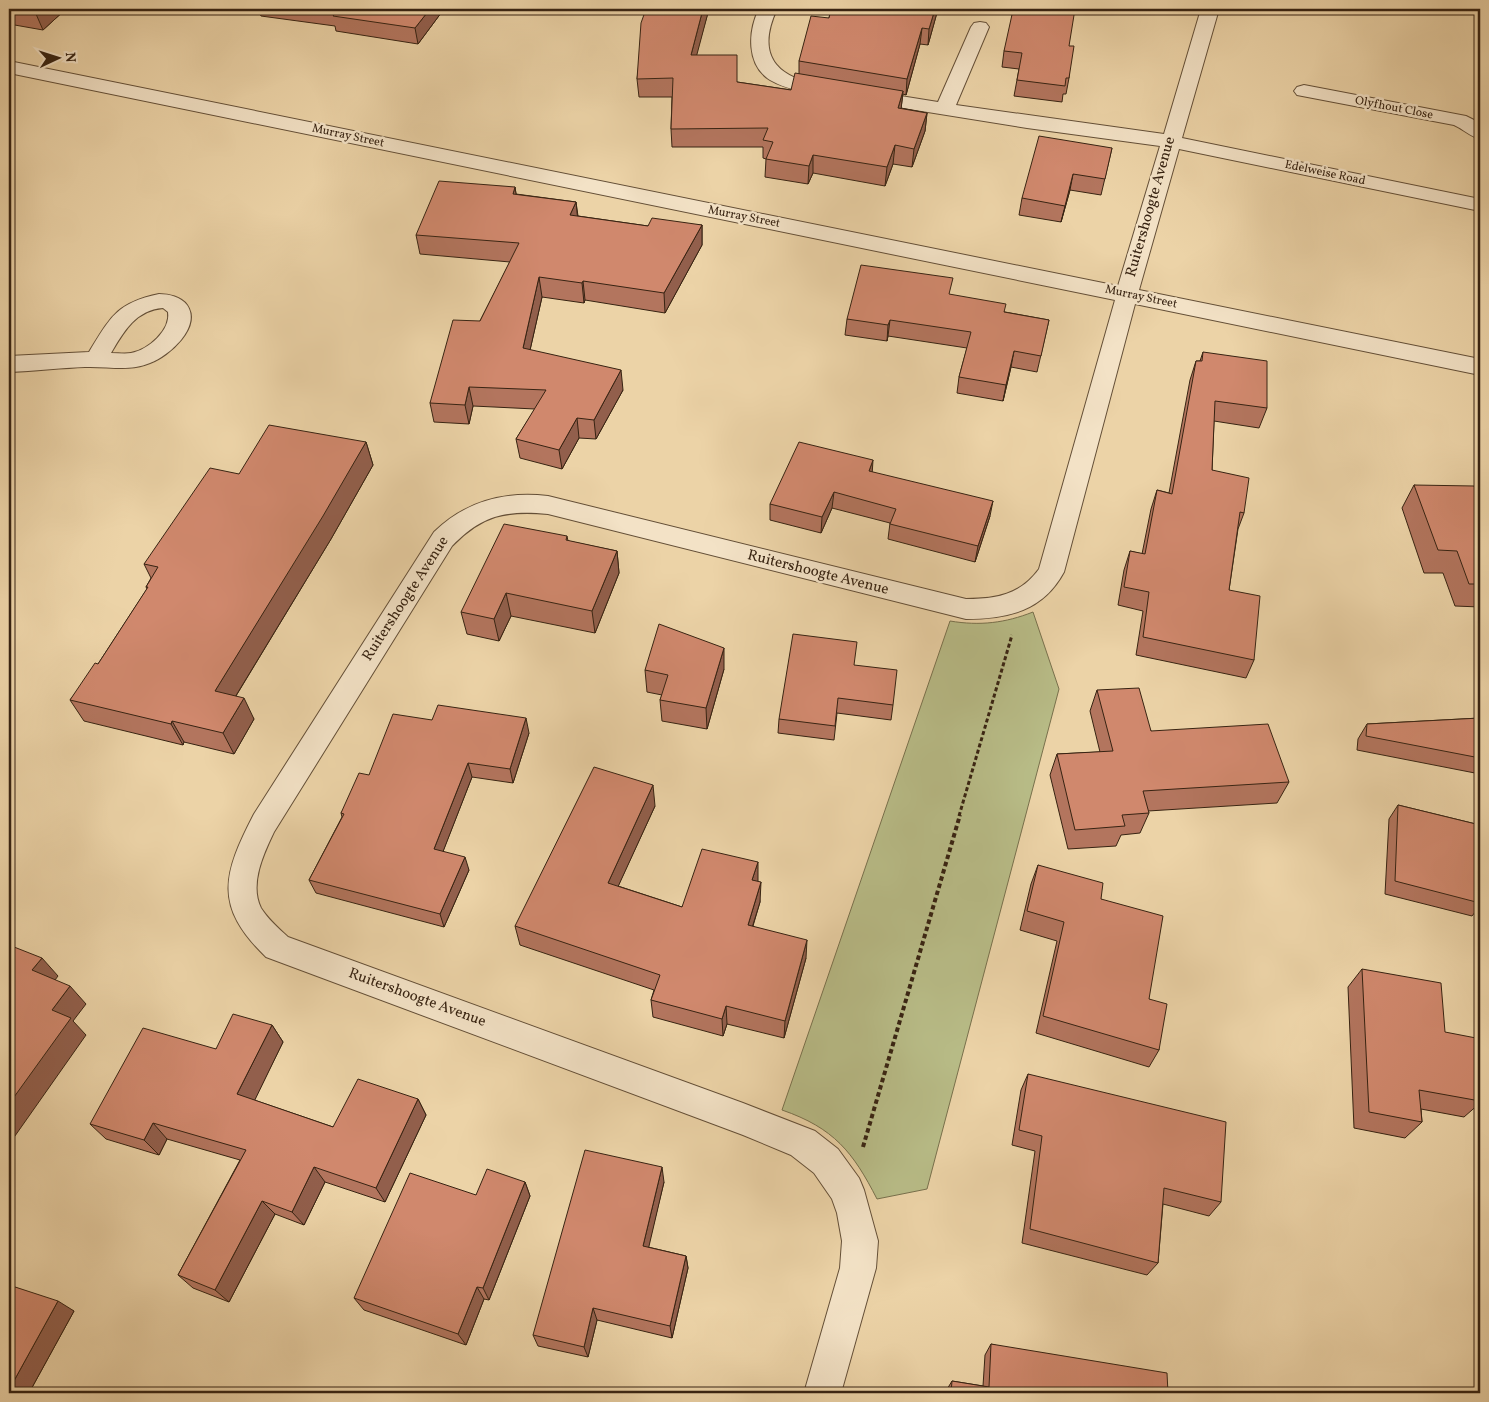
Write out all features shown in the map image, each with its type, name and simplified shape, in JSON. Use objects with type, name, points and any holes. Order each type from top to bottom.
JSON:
[{"type":"street","name":"Edelweise Road","points":[[768,9],[762,19],[760,35],[764,61],[772,72],[784,80],[803,86],[1170,141],[1480,205]]},
{"type":"street","name":"Ruitershoogte Avenue","points":[[823,1393],[858,1268],[860,1241],[847,1190],[826,1161],[803,1143],[742,1118],[278,947],[258,928],[244,904],[242,888],[249,851],[264,823],[443,539],[459,523],[479,511],[496,505],[514,503],[548,505],[957,608],[984,610],[1002,608],[1018,602],[1039,589],[1051,572],[1170,141],[1210,9]]},
{"type":"street","points":[[945,108],[980,27]]},
{"type":"street","name":"Murray Street","points":[[9,67],[1480,366]]},
{"type":"street","name":"Olyfhout Close","points":[[1304,91],[1459,120],[1476,128],[1480,133]]},
{"type":"street","points":[[9,364],[96,359]]},
{"type":"path","points":[[847,1190],[861,1152],[1016,623],[1018,602]]},
{"type":"green space","points":[[1033,612],[1059,689],[927,1189],[877,1199],[859,1168],[840,1144],[815,1125],[782,1110],[950,621],[992,622],[1012,619]]},
{"type":"building","points":[[9,9],[42,9],[36,14]]},
{"type":"building","points":[[319,9],[430,9],[415,28],[333,16],[337,11]]},
{"type":"building","points":[[646,9],[703,9],[691,55],[737,55],[737,82],[791,90],[795,73],[903,91],[898,108],[927,113],[914,149],[895,145],[887,167],[813,155],[809,166],[766,159],[773,142],[763,140],[768,128],[671,129],[673,78],[637,79],[641,23]]},
{"type":"building","points":[[831,9],[935,9],[929,29],[922,28],[907,79],[799,61],[811,16],[829,18]]},
{"type":"building","points":[[1031,9],[1075,9],[1069,46],[1074,46],[1069,78],[1066,78],[1065,86],[1017,80],[1022,53],[1004,51],[1013,10],[1030,12]]},
{"type":"building","points":[[1039,136],[1112,148],[1105,179],[1073,174],[1065,206],[1022,198]]},
{"type":"building","points":[[439,181],[515,187],[513,194],[576,202],[570,215],[648,226],[652,218],[702,225],[664,293],[583,281],[582,283],[539,277],[523,348],[621,370],[594,420],[577,418],[559,450],[516,439],[546,390],[469,387],[465,405],[430,403],[453,320],[480,321],[519,243],[416,235]]},
{"type":"building","points":[[861,265],[953,278],[949,294],[1006,304],[1004,312],[1049,320],[1041,356],[1014,351],[1006,385],[959,377],[971,332],[890,320],[888,325],[847,319]]},
{"type":"building","points":[[1203,352],[1267,361],[1267,408],[1215,401],[1212,470],[1249,478],[1244,513],[1240,512],[1229,590],[1260,596],[1254,660],[1143,637],[1149,592],[1124,587],[1130,551],[1145,554],[1157,490],[1172,494],[1196,361],[1202,361]]},
{"type":"building","points":[[269,425],[366,442],[323,516],[215,691],[244,698],[223,733],[172,721],[171,724],[70,700],[95,663],[98,664],[148,587],[146,587],[158,567],[144,564],[210,468],[239,474]]},
{"type":"building","points":[[799,442],[873,460],[869,471],[993,501],[978,546],[890,524],[896,509],[834,492],[822,517],[770,504]]},
{"type":"building","points":[[1414,485],[1474,486],[1480,502],[1480,584],[1469,584],[1457,551],[1438,550]]},
{"type":"building","points":[[504,524],[567,536],[566,540],[617,551],[592,611],[506,593],[494,619],[461,612]]},
{"type":"building","points":[[659,624],[724,648],[706,708],[660,700],[668,675],[645,670]]},
{"type":"building","points":[[793,634],[857,642],[854,665],[897,670],[893,705],[838,698],[835,726],[779,719]]},
{"type":"building","points":[[1139,688],[1151,731],[1268,724],[1289,782],[1143,791],[1149,813],[1122,815],[1125,826],[1075,830],[1057,754],[1113,751],[1097,690]]},
{"type":"building","points":[[438,705],[526,718],[510,769],[468,763],[434,849],[465,857],[440,914],[309,880],[344,814],[341,813],[359,773],[369,775],[393,714],[432,720]]},
{"type":"building","points":[[1480,718],[1480,758],[1366,736],[1367,724]]},
{"type":"building","points":[[594,767],[653,785],[608,883],[682,907],[702,849],[758,862],[752,880],[761,882],[748,925],[807,940],[785,1021],[726,1006],[722,1019],[651,1000],[660,975],[515,926]]},
{"type":"building","points":[[1398,805],[1480,825],[1480,903],[1395,881]]},
{"type":"building","points":[[1038,865],[1103,883],[1101,899],[1163,916],[1149,999],[1167,1004],[1159,1050],[1043,1016],[1064,922],[1027,911]]},
{"type":"building","points":[[9,945],[42,958],[32,970],[70,986],[52,1010],[71,1018],[9,1104]]},
{"type":"building","points":[[1362,969],[1441,983],[1445,1032],[1476,1038],[1480,1101],[1419,1090],[1422,1122],[1369,1112]]},
{"type":"building","points":[[233,1014],[272,1025],[237,1094],[333,1127],[358,1079],[418,1099],[376,1188],[314,1167],[292,1212],[262,1201],[215,1290],[178,1275],[246,1150],[153,1123],[144,1140],[90,1124],[143,1028],[216,1049]]},
{"type":"building","points":[[1028,1074],[1226,1122],[1221,1202],[1164,1188],[1158,1263],[1030,1229],[1042,1136],[1019,1130]]},
{"type":"building","points":[[585,1150],[662,1167],[643,1246],[686,1256],[670,1326],[593,1308],[584,1347],[533,1335]]},
{"type":"building","points":[[487,1169],[525,1182],[483,1288],[477,1287],[458,1334],[354,1298],[410,1173],[476,1195]]},
{"type":"building","points":[[9,1285],[58,1301],[10,1388],[9,1388]]},
{"type":"building","points":[[991,1344],[1167,1373],[1168,1393],[951,1393],[952,1381],[989,1387]]}]
